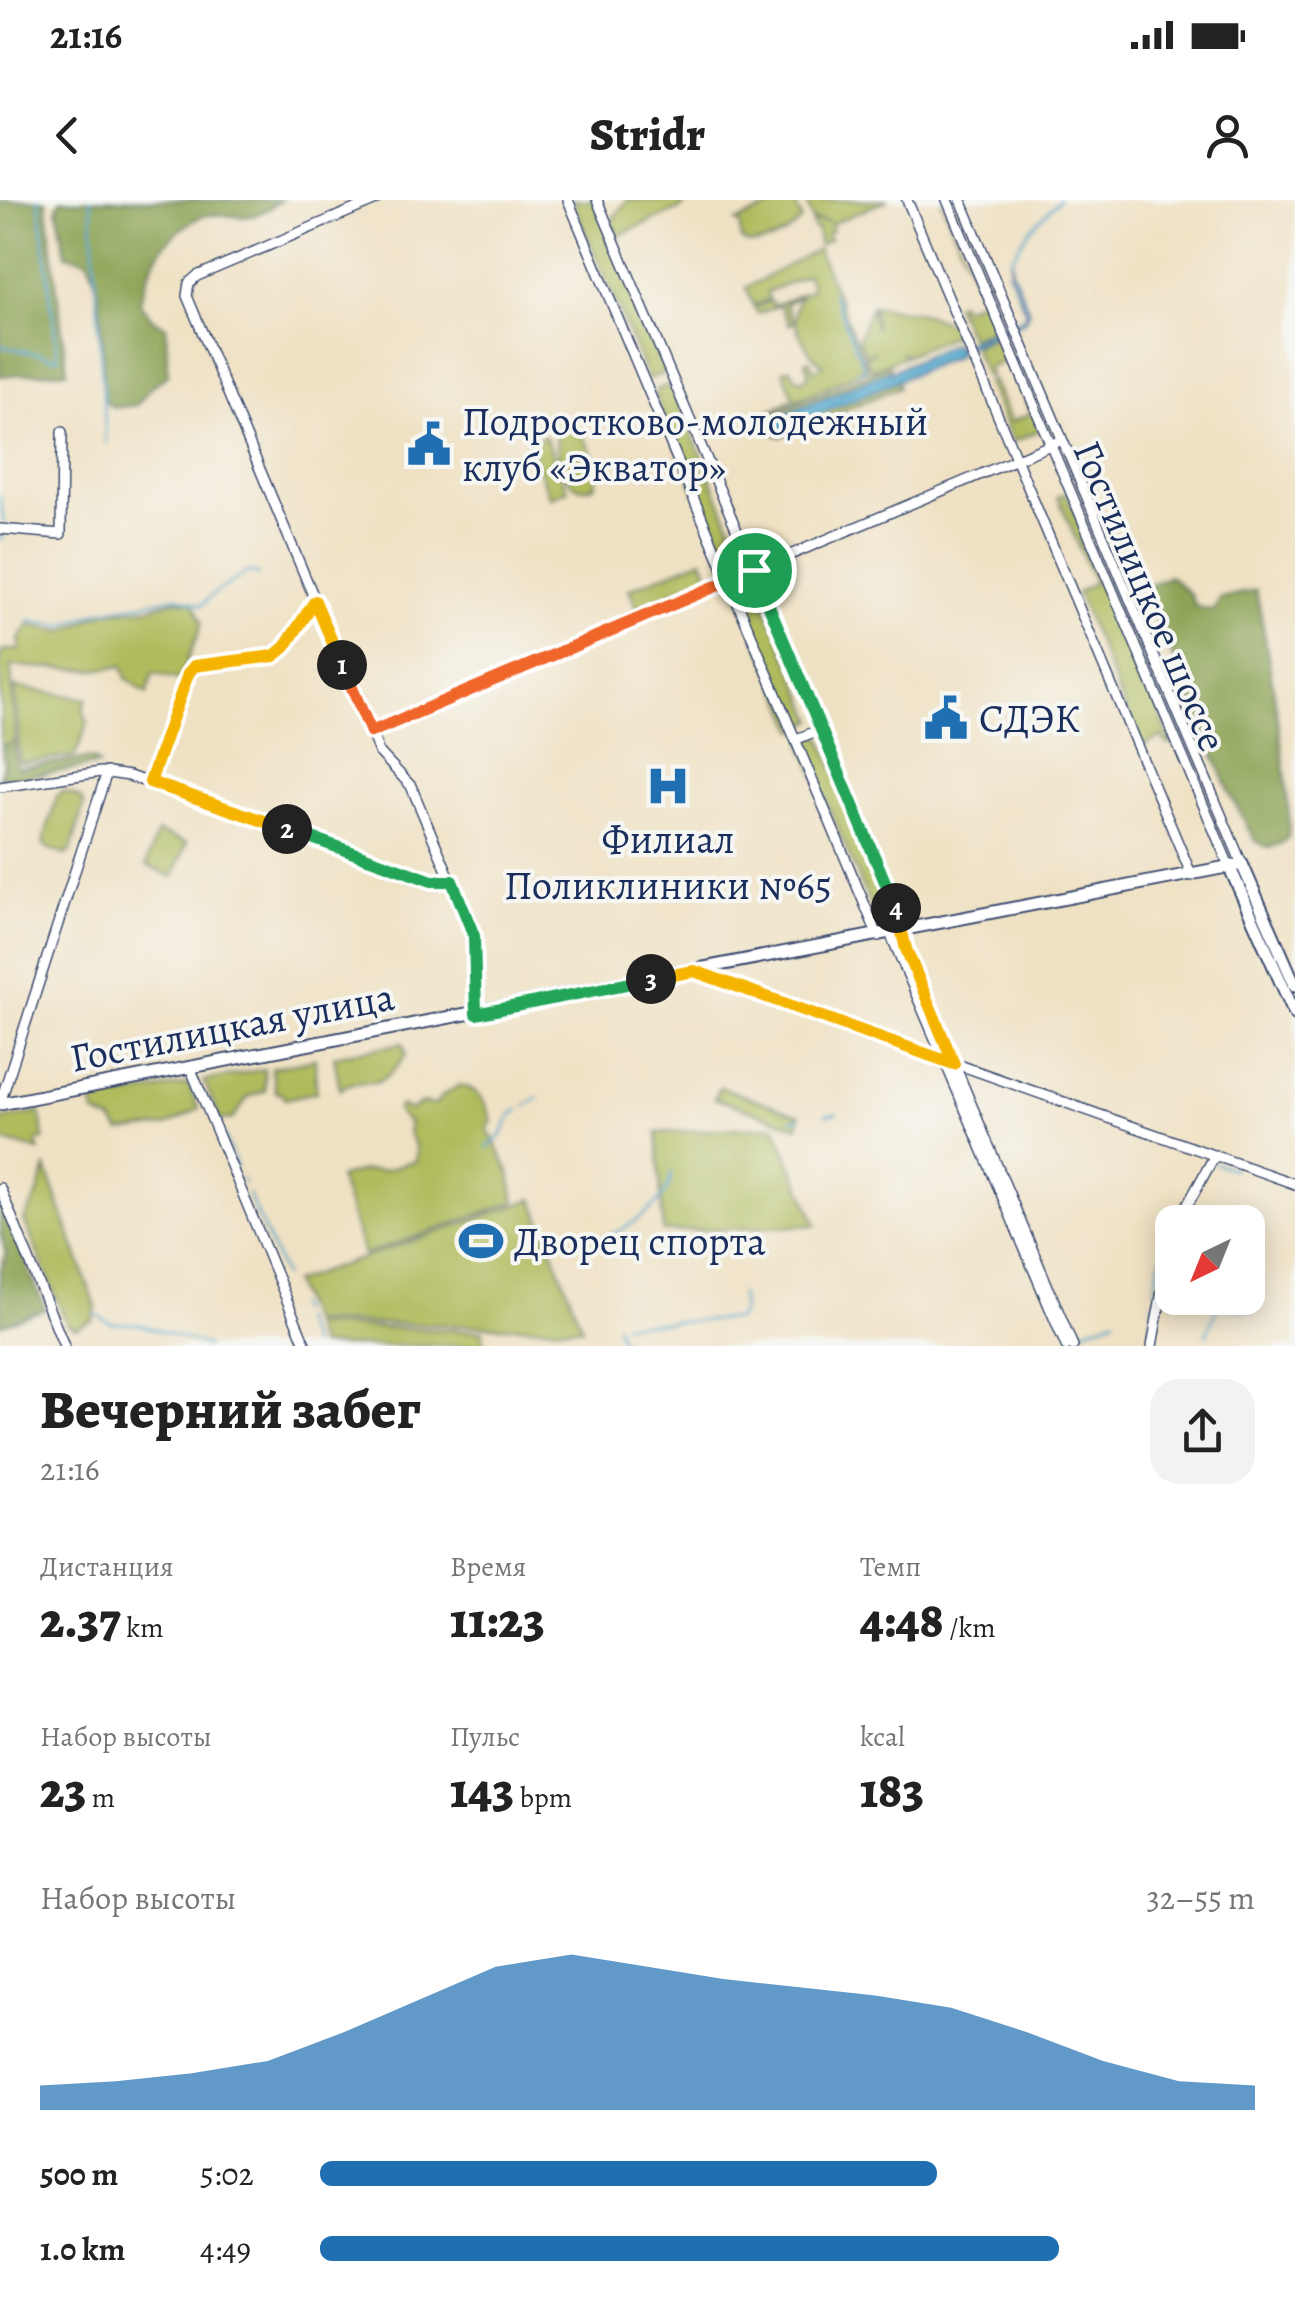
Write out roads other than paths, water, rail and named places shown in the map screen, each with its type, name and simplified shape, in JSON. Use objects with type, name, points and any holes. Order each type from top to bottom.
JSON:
[{"type":"main road","name":"Гостилицкая улица","points":[[0,1104],[1236,866]]},
{"type":"main road","name":"Гостилицкое шоссе","points":[[1236,866],[1295,985]]},
{"type":"main road","name":"Гостилицкое шоссе","points":[[1236,866],[1295,1014]]},
{"type":"street","points":[[376,200],[197,276],[187,293],[371,732],[384,760],[409,782],[452,881],[474,936],[476,1014]]},
{"type":"street","points":[[568,200],[797,739],[950,1063],[1069,1346]]},
{"type":"street","points":[[597,200],[900,920],[890,933]]},
{"type":"street","name":"Гостилицкое шоссе","points":[[907,200],[1192,876]]},
{"type":"street","name":"Гостилицкое шоссе","points":[[949,200],[1050,445],[1236,866]]},
{"type":"street","name":"Гостилицкое шоссе","points":[[961,200],[1236,866]]},
{"type":"street","points":[[649,390],[672,380]]},
{"type":"street","points":[[4,529],[61,534],[62,432]]},
{"type":"street","points":[[371,732],[1062,440]]},
{"type":"street","points":[[150,782],[192,668],[202,662],[274,656],[285,647],[315,601]]},
{"type":"street","points":[[797,739],[821,729]]},
{"type":"street","points":[[0,787],[107,772],[150,782],[432,881],[452,881]]},
{"type":"street","points":[[0,1104],[107,772]]},
{"type":"street","points":[[694,971],[1295,1184]]},
{"type":"street","points":[[190,1067],[306,1346]]},
{"type":"street","points":[[1188,1205],[1215,1156]]},
{"type":"street","points":[[0,1188],[64,1346]]},
{"type":"street","points":[[1152,1346],[1158,1315]]},
{"type":"water","points":[[1011,258],[1029,311],[1024,322],[957,351],[958,355],[775,433],[769,421],[953,343],[955,347],[1023,318],[1026,313],[1009,272]]},
{"type":"waterway","points":[[0,346],[58,358],[39,200]]},
{"type":"waterway","points":[[91,200],[106,443]]},
{"type":"waterway","points":[[1011,259],[1028,232],[1059,200]]},
{"type":"waterway","points":[[832,292],[864,368],[855,374]]},
{"type":"waterway","points":[[0,496],[4,524]]},
{"type":"waterway","points":[[0,540],[5,532]]},
{"type":"waterway","points":[[29,621],[63,626],[98,612],[178,597],[202,605],[249,571],[258,575]]},
{"type":"waterway","points":[[525,1106],[539,1098]]},
{"type":"waterway","points":[[487,1148],[502,1135],[511,1115],[519,1110]]},
{"type":"waterway","points":[[825,1115],[837,1113]]},
{"type":"waterway","points":[[790,1119],[799,1118]]},
{"type":"waterway","points":[[224,1136],[237,1168]]},
{"type":"waterway","points":[[1215,1163],[1233,1169]]},
{"type":"waterway","points":[[602,1239],[623,1229],[656,1204],[671,1172]]},
{"type":"waterway","points":[[242,1178],[244,1184]]},
{"type":"waterway","points":[[248,1194],[284,1276]]},
{"type":"waterway","points":[[623,1324],[739,1319],[740,1294]]},
{"type":"waterway","points":[[1153,1312],[1154,1302]]},
{"type":"waterway","points":[[296,1305],[299,1311]]},
{"type":"waterway","points":[[96,1314],[110,1323],[138,1324],[207,1346]]},
{"type":"waterway","points":[[1206,1335],[1214,1315]]},
{"type":"waterway","points":[[1151,1327],[1152,1318]]},
{"type":"waterway","points":[[301,1319],[312,1346]]},
{"type":"waterway","points":[[1076,1333],[1115,1319]]},
{"type":"waterway","points":[[616,1325],[623,1346]]},
{"type":"place","name":"Подростково-молодежный клуб «Экватор»","points":[[429,444]]},
{"type":"place","name":"СДЭК","points":[[946,718]]},
{"type":"place","name":"Филиал Поликлиники №65","points":[[668,786]]},
{"type":"place","name":"Дворец спорта","points":[[481,1241]]}]
